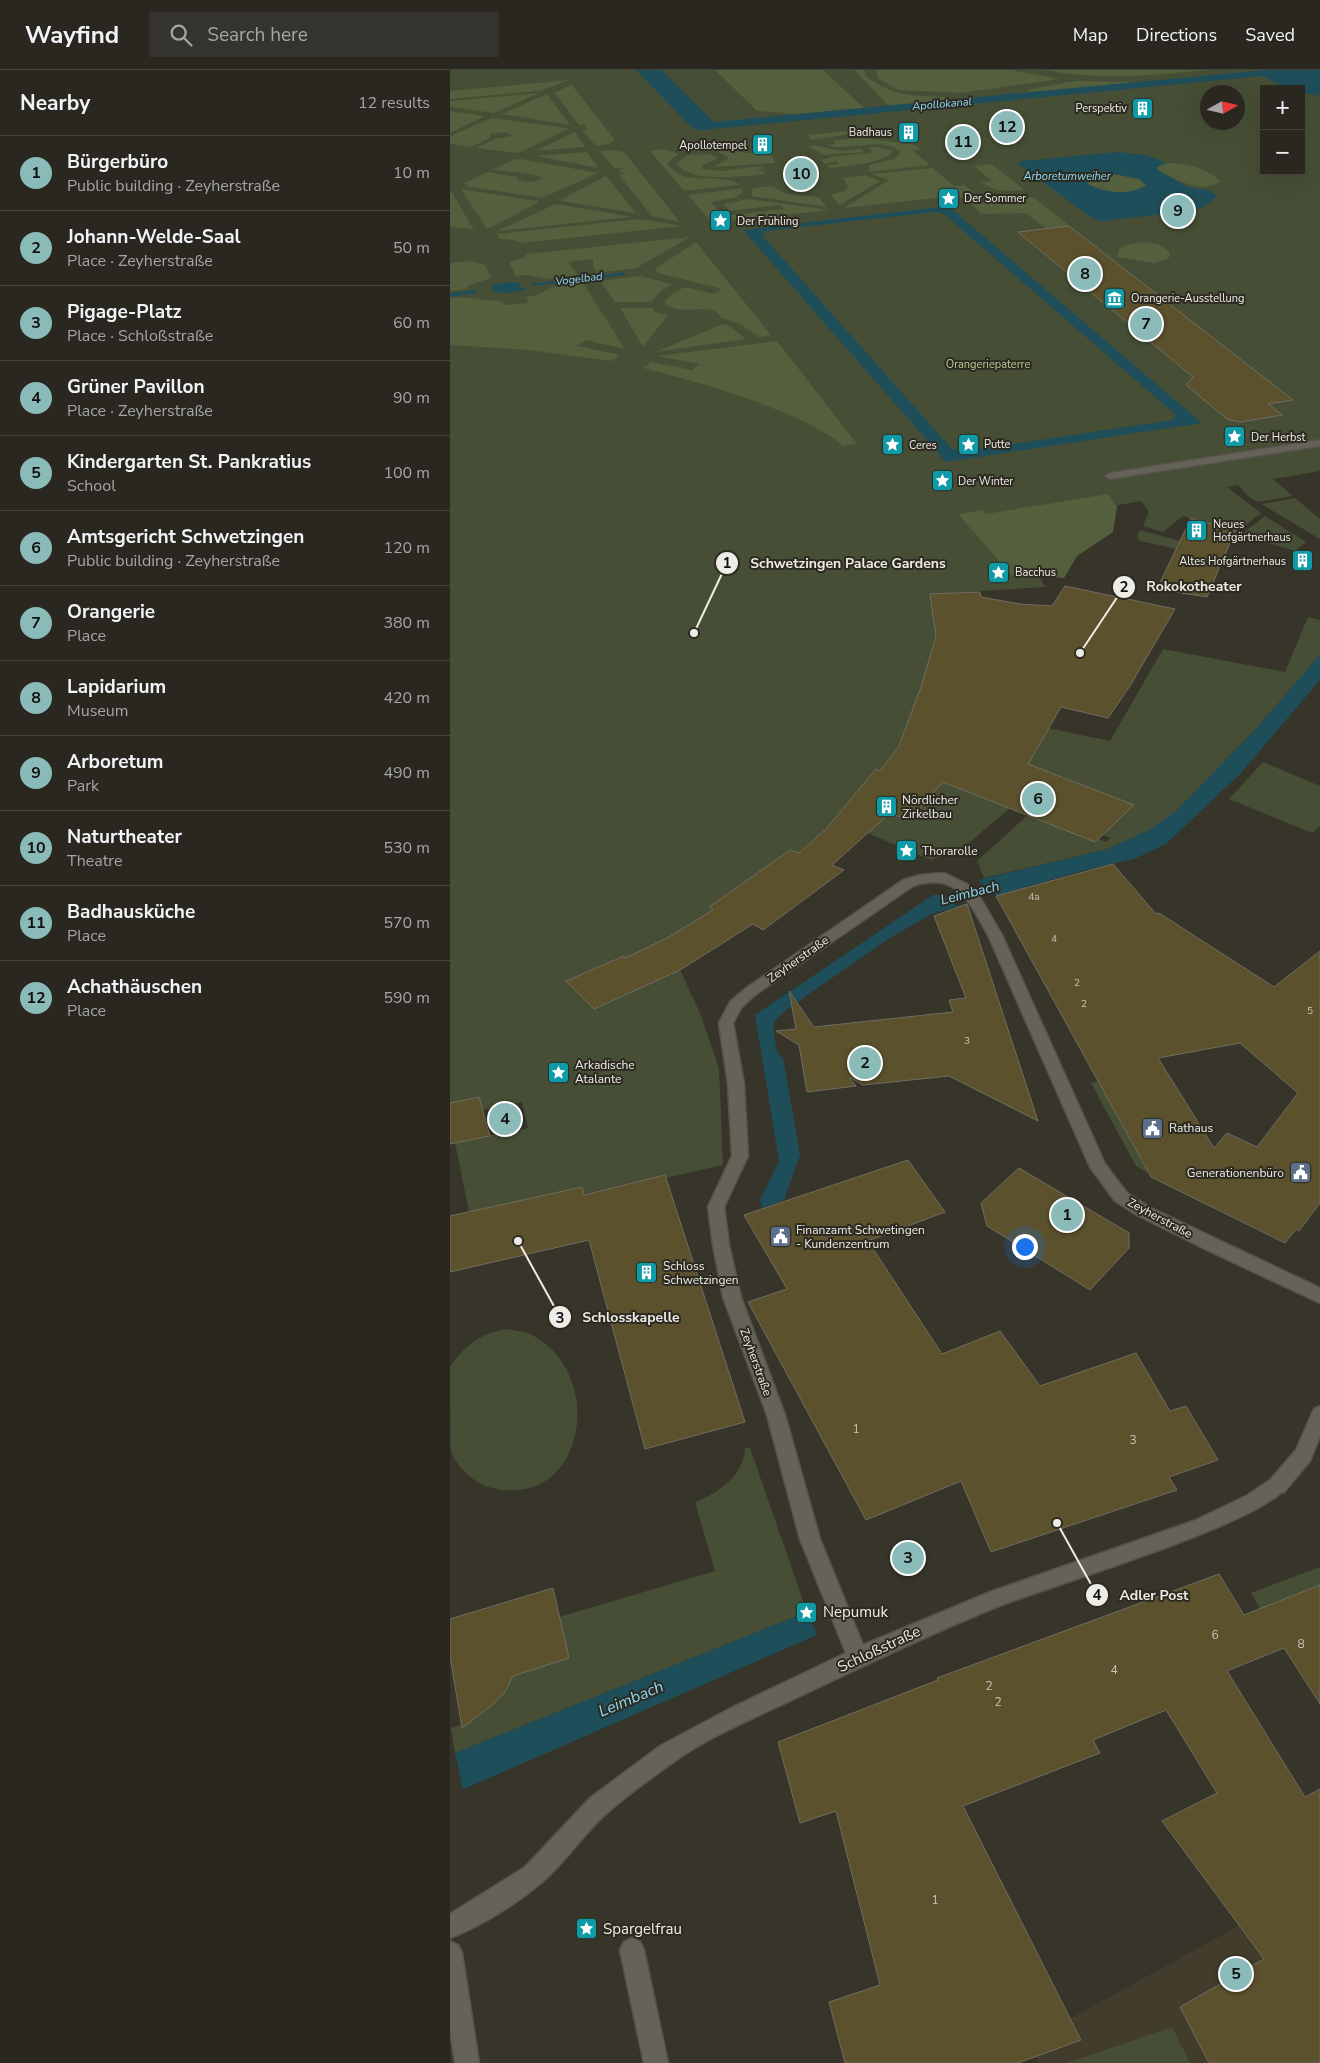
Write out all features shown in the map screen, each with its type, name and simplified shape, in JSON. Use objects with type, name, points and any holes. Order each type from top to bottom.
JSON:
[{"type":"street","points":[[1110,476],[1320,443]]},
{"type":"street","name":"Zeyherstraße","points":[[858,1658],[810,1539],[776,1415],[732,1297],[721,1245],[716,1207],[740,1156],[736,1084],[726,1023],[735,1005],[750,992],[908,883],[920,879],[944,877],[962,887],[972,898],[995,936],[1098,1167],[1116,1192],[1143,1211],[1320,1296]]},
{"type":"street","name":"Schloßstraße","points":[[450,1927],[492,1903],[533,1874],[598,1806],[668,1753],[740,1714],[904,1636],[997,1598],[1202,1526],[1255,1501],[1278,1486],[1303,1455],[1320,1414]]},
{"type":"street","points":[[632,1950],[656,2063]]},
{"type":"street","points":[[450,1953],[467,2063]]},
{"type":"shaded area","points":[[1320,1881],[1320,2063],[1039,2063],[1036,2057],[1081,2040],[1071,2018]]},
{"type":"green space","name":"Orangeriepaterre","points":[[450,70],[1320,70],[1320,471],[1273,479],[1293,496],[1258,502],[1248,496],[1238,485],[1227,487],[1261,513],[1235,533],[1227,531],[1229,529],[1183,516],[1163,532],[1143,526],[1149,512],[1141,501],[1012,524],[1045,587],[930,594],[939,643],[910,717],[904,738],[880,771],[876,769],[852,798],[858,800],[799,853],[790,850],[709,907],[713,910],[669,937],[626,958],[623,956],[566,981],[594,1009],[680,970],[700,1013],[719,1068],[723,1165],[666,1178],[665,1175],[584,1194],[582,1188],[469,1212],[455,1143],[528,1128],[522,1102],[482,1110],[479,1097],[450,1103]]},
{"type":"green space","points":[[715,70],[823,70],[864,108],[798,114],[757,111]]},
{"type":"green space","points":[[854,70],[865,70],[865,75],[875,82],[902,94],[944,97],[950,100],[889,106]]},
{"type":"green space","points":[[876,70],[1011,70],[1059,79],[961,93],[898,90],[878,78]]},
{"type":"green space","points":[[1045,70],[1210,70],[1107,76]]},
{"type":"green space","points":[[569,80],[539,91],[450,99],[450,91]]},
{"type":"green space","points":[[1074,81],[1136,82],[1025,93],[1031,89]]},
{"type":"green space","points":[[571,84],[615,140],[608,144],[596,146],[582,130],[588,129],[584,126],[586,124],[579,125],[555,93]]},
{"type":"green space","points":[[539,93],[494,113],[450,107],[450,101]]},
{"type":"green space","points":[[547,94],[570,125],[502,114]]},
{"type":"green space","points":[[450,111],[483,116],[483,117],[450,133]]},
{"type":"green space","points":[[492,118],[568,129],[518,153],[476,148],[495,139],[512,136],[506,132],[490,134],[490,138],[471,147],[450,144],[450,136]]},
{"type":"green space","points":[[868,129],[870,131],[811,140],[808,135]]},
{"type":"green space","points":[[575,132],[585,147],[535,151]]},
{"type":"green space","points":[[864,138],[914,145],[921,149],[912,150],[930,165],[869,172],[869,165],[895,159],[900,154],[900,151],[892,147],[874,144],[846,147],[828,146],[835,143],[833,140]]},
{"type":"green space","points":[[813,145],[841,151],[860,149],[864,152],[824,155],[810,147]]},
{"type":"green space","points":[[868,147],[879,147],[892,151],[882,159],[854,165],[830,168],[826,165],[840,164],[836,161],[825,164],[822,161],[831,157],[873,152]]},
{"type":"green space","points":[[665,149],[679,154],[667,163],[682,176],[722,179],[740,185],[684,191],[650,151]]},
{"type":"green space","points":[[723,150],[770,154],[776,163],[713,167],[728,159],[727,156],[718,152]]},
{"type":"green space","points":[[600,151],[624,152],[680,222],[652,216],[619,175],[626,173],[618,172],[622,168],[614,168]]},
{"type":"green space","points":[[587,152],[598,168],[536,156]]},
{"type":"green space","points":[[709,154],[718,158],[702,166],[703,169],[722,171],[761,166],[763,169],[754,170],[764,171],[766,174],[731,177],[704,176],[683,170],[676,163],[688,155]]},
{"type":"green space","points":[[521,159],[598,173],[542,198],[465,186],[468,185],[464,183],[488,172],[518,177],[517,179],[527,182],[533,182],[542,178],[527,174],[492,170],[513,160]]},
{"type":"green space","points":[[1167,163],[1195,167],[1208,172],[1220,181],[1206,186],[1189,184],[1157,170],[1157,167]]},
{"type":"green space","points":[[992,164],[1024,190],[1001,190],[991,188],[981,182],[992,181],[974,166]]},
{"type":"green space","points":[[933,168],[954,186],[964,185],[973,192],[969,194],[970,197],[956,198],[954,196],[844,208],[889,180],[871,174]]},
{"type":"green space","points":[[1114,174],[1139,179],[1146,185],[1133,191],[1117,192],[1101,190],[1088,184],[1087,179]]},
{"type":"green space","points":[[865,175],[880,181],[840,205],[830,195],[845,191],[848,186],[843,178]]},
{"type":"green space","points":[[606,176],[636,213],[562,201],[562,199]]},
{"type":"green space","points":[[772,186],[786,194],[818,197],[827,207],[751,196],[753,188]]},
{"type":"green space","points":[[742,188],[743,192],[738,197],[711,202],[724,216],[784,209],[780,205],[730,211],[724,204],[748,199],[830,210],[712,223],[688,195]]},
{"type":"green space","points":[[461,189],[538,201],[538,203],[487,229]]},
{"type":"green space","points":[[451,191],[474,230],[450,226]]},
{"type":"green space","points":[[1033,197],[1070,226],[1046,228],[1025,213],[981,214],[971,204]]},
{"type":"green space","points":[[556,204],[632,217],[497,231]]},
{"type":"green space","points":[[640,219],[682,226],[521,243],[514,240],[499,239],[497,234]]},
{"type":"green space","points":[[690,237],[636,268],[597,273],[593,266],[593,259],[568,262],[578,275],[546,279],[528,275],[516,276],[509,262],[524,258],[527,254]]},
{"type":"green space","points":[[696,242],[771,335],[759,337],[739,323],[721,318],[717,312],[711,310],[678,309],[664,302],[673,293],[685,287],[714,294],[722,289],[658,273],[655,269]]},
{"type":"green space","points":[[1143,242],[1160,245],[1170,252],[1169,258],[1154,263],[1117,257],[1119,249],[1126,245]]},
{"type":"green space","points":[[469,261],[485,265],[491,278],[470,285],[466,289],[450,291],[450,263]]},
{"type":"green space","points":[[640,276],[672,284],[661,291],[651,302],[615,302],[600,281]]},
{"type":"green space","points":[[583,283],[625,349],[586,340],[577,346],[620,355],[611,361],[529,350],[450,345],[450,298],[502,301],[505,305],[529,303],[526,297],[538,295],[551,287]]},
{"type":"green space","points":[[620,308],[652,308],[655,312],[668,315],[643,347]]},
{"type":"green space","points":[[723,324],[729,326],[746,339],[655,352]]},
{"type":"green space","points":[[777,341],[857,444],[843,446],[814,427],[759,403],[643,368],[651,362],[692,370],[700,364],[657,356]]},
{"type":"green space","points":[[1108,494],[1117,507],[1113,532],[1077,556],[1064,578],[1011,575],[958,514],[983,510],[986,514]]},
{"type":"green space","points":[[1295,498],[1320,519],[1320,539],[1261,504]]},
{"type":"green space","points":[[1265,516],[1306,542],[1295,551],[1241,535]]},
{"type":"green space","points":[[1139,530],[1180,541],[1176,549],[1140,541],[1137,538]]},
{"type":"green space","points":[[1308,617],[1320,620],[1320,655],[1256,729],[1175,812],[1149,830],[1108,849],[984,878],[977,861],[1028,815],[1096,842],[1099,839],[1106,842],[1111,838],[1103,835],[1077,782],[1047,771],[940,781],[1010,808],[957,853],[945,854],[931,860],[916,854],[915,848],[904,849],[868,833],[889,814],[910,819],[940,785],[917,777],[1043,727],[1110,741],[1163,649],[1285,672]]},
{"type":"green space","points":[[1263,762],[1320,786],[1320,826],[1312,833],[1229,799]]},
{"type":"green space","points":[[1098,1081],[1148,1173],[1136,1166],[1091,1083]]},
{"type":"green space","points":[[508,1329],[530,1334],[555,1352],[570,1377],[577,1405],[576,1434],[566,1459],[549,1479],[524,1489],[492,1488],[479,1483],[462,1469],[451,1451],[450,1367],[455,1359],[474,1341],[490,1333]]},
{"type":"green space","points":[[745,1448],[750,1448],[807,1612],[455,1753],[451,1728],[471,1720],[488,1709],[502,1694],[513,1676],[569,1658],[559,1617],[715,1571],[695,1502],[713,1494],[729,1482],[740,1467],[744,1458]]},
{"type":"green space","points":[[1320,1567],[1320,1585],[1260,1609],[1251,1593]]},
{"type":"green space","points":[[1172,2027],[1190,2063],[1067,2063]]},
{"type":"water","name":"Apollokanal","points":[[636,70],[661,70],[714,122],[1265,70],[1320,70],[1320,96],[1305,93],[1305,85],[1280,85],[1263,76],[703,130],[693,129]]},
{"type":"water","name":"Arboretumweiher","points":[[1117,152],[1146,155],[1167,163],[1157,167],[1158,170],[1188,187],[1209,190],[1217,197],[1203,207],[1191,211],[1103,221],[1093,219],[1018,164],[1022,161]],"holes":[[[1114,174],[1139,179],[1146,185],[1133,191],[1125,192],[1101,190],[1088,184],[1087,179]]]},
{"type":"water","points":[[948,206],[1202,423],[946,462],[743,230]],"holes":[[[934,212],[944,214],[1176,415],[1172,420],[966,451],[952,449],[762,235],[766,231]]]},
{"type":"water","points":[[512,282],[522,284],[519,287],[526,288],[526,290],[510,293],[492,292],[495,289],[490,288],[495,284]]},
{"type":"water","name":"Leimbach","points":[[1320,655],[1320,680],[1241,773],[1166,844],[1134,859],[1085,870],[932,914],[888,939],[786,1010],[775,1020],[773,1029],[777,1053],[783,1058],[800,1155],[784,1200],[762,1208],[760,1200],[779,1161],[755,1015],[933,895],[942,895],[978,880],[1108,849],[1149,830],[1175,812],[1256,729]]},
{"type":"water","name":"Leimbach","points":[[807,1612],[817,1635],[450,1795],[450,1755]]},
{"type":"pier","points":[[978,880],[997,896],[956,906],[942,895]]},
{"type":"pier","points":[[455,1753],[463,1790],[450,1795],[450,1755]]},
{"type":"building","points":[[1069,226],[1293,400],[1268,404],[1282,415],[1240,422],[1227,419],[1186,385],[1193,377],[1018,232]]},
{"type":"building","points":[[1191,518],[1235,531],[1207,597],[1157,589]]},
{"type":"building","points":[[1065,586],[1175,609],[1130,686],[1108,718],[1061,707],[1028,764],[1134,805],[1095,842],[943,782],[910,819],[889,814],[832,865],[844,870],[763,930],[753,924],[680,970],[594,1009],[566,981],[624,956],[626,958],[669,937],[713,910],[709,907],[790,850],[799,853],[826,829],[876,769],[880,771],[899,746],[921,687],[936,636],[930,594],[980,592],[981,597],[1020,604],[1052,606]]},
{"type":"building","points":[[1113,864],[1156,914],[1159,913],[1274,987],[1320,951],[1320,1203],[1299,1231],[1296,1229],[1285,1243],[1151,1177],[996,896]],"holes":[[[1240,1043],[1298,1093],[1257,1147],[1227,1133],[1214,1148],[1158,1058]]]},
{"type":"building","points":[[967,904],[1038,1121],[949,1076],[863,1085],[849,1077],[856,1086],[807,1092],[799,1045],[776,1031],[796,1029],[789,991],[814,1027],[953,1012],[949,1000],[966,998],[934,916]]},
{"type":"building","points":[[479,1097],[490,1136],[450,1144],[450,1103]]},
{"type":"building","points":[[908,1160],[945,1212],[868,1241],[942,1354],[1000,1331],[1040,1386],[1136,1353],[1170,1411],[1186,1406],[1218,1460],[1169,1477],[1177,1490],[991,1552],[961,1481],[866,1520],[748,1302],[787,1289],[744,1215]]},
{"type":"building","points":[[1019,1168],[1129,1233],[1129,1248],[1090,1290],[987,1226],[981,1203]]},
{"type":"building","name":"Schloss Schwetzingen","points":[[665,1175],[745,1422],[645,1449],[589,1240],[450,1272],[450,1216],[582,1187],[584,1195]]},
{"type":"building","points":[[1219,1574],[1244,1615],[1320,1585],[1320,1704],[1284,1648],[1227,1671],[1305,1797],[1320,1789],[1320,2063],[1209,2063],[1180,2007],[1264,1959],[1162,1821],[1217,1793],[1166,1710],[1093,1740],[1100,1753],[963,1806],[1081,2040],[1018,2063],[845,2063],[829,2002],[880,1985],[836,1811],[800,1823],[778,1742],[938,1680],[937,1678]]},
{"type":"building","points":[[553,1588],[569,1658],[513,1676],[505,1692],[490,1707],[462,1728],[450,1656],[450,1619]]},
{"type":"waterway","name":"Vogelbad","points":[[534,284],[624,274]]},
{"type":"waterway","name":"Vogelbad","points":[[450,295],[474,292]]},
{"type":"place","name":"Perspektiv","points":[[1143,108]]},
{"type":"place","name":"Achathäuschen","points":[[1007,127]]},
{"type":"place","name":"Badhaus","points":[[908,132]]},
{"type":"place","name":"Badhausküche","points":[[963,142]]},
{"type":"place","name":"Apollotempel","points":[[763,145]]},
{"type":"place","name":"Naturtheater","points":[[801,174]]},
{"type":"place","name":"Der Sommer","points":[[948,198]]},
{"type":"place","name":"Arboretum","points":[[1178,211]]},
{"type":"place","name":"Der Frühling","points":[[721,221]]},
{"type":"place","name":"Lapidarium","points":[[1085,274]]},
{"type":"place","name":"Orangerie-Ausstellung","points":[[1115,298]]},
{"type":"place","name":"Orangerie","points":[[1146,324]]},
{"type":"place","name":"Der Herbst","points":[[1235,437]]},
{"type":"place","name":"Putte","points":[[968,444]]},
{"type":"place","name":"Ceres","points":[[893,445]]},
{"type":"place","name":"Der Winter","points":[[942,481]]},
{"type":"place","name":"Neues Hofgärtnerhaus","points":[[1197,530]]},
{"type":"place","name":"Altes Hofgärtnerhaus","points":[[1302,561]]},
{"type":"place","name":"Bacchus","points":[[999,572]]},
{"type":"place","name":"Schwetzingen Palace Gardens","points":[[694,633]]},
{"type":"place","name":"Rokokotheater","points":[[1080,653]]},
{"type":"place","name":"Amtsgericht Schwetzingen","points":[[1038,799]]},
{"type":"place","name":"Nördlicher Zirkelbau","points":[[886,807]]},
{"type":"place","name":"Thorarolle","points":[[906,851]]},
{"type":"place","name":"Johann-Welde-Saal","points":[[865,1063]]},
{"type":"place","name":"Arkadische Atalante","points":[[559,1072]]},
{"type":"place","name":"Grüner Pavillon","points":[[505,1119]]},
{"type":"place","name":"Rathaus","points":[[1153,1128]]},
{"type":"place","name":"Generationenbüro","points":[[1300,1173]]},
{"type":"place","name":"Bürgerbüro","points":[[1067,1215]]},
{"type":"place","name":"Finanzamt Schwetingen - Kundenzentrum","points":[[780,1237]]},
{"type":"place","name":"Schlosskapelle","points":[[518,1241]]},
{"type":"place","name":"Schloss Schwetzingen","points":[[647,1273]]},
{"type":"place","name":"Adler Post","points":[[1057,1523]]},
{"type":"place","name":"Pigage-Platz","points":[[908,1558]]},
{"type":"place","name":"Nepumuk","points":[[807,1612]]},
{"type":"place","name":"Spargelfrau","points":[[587,1929]]},
{"type":"place","name":"Kindergarten St. Pankratius","points":[[1236,1974]]}]
